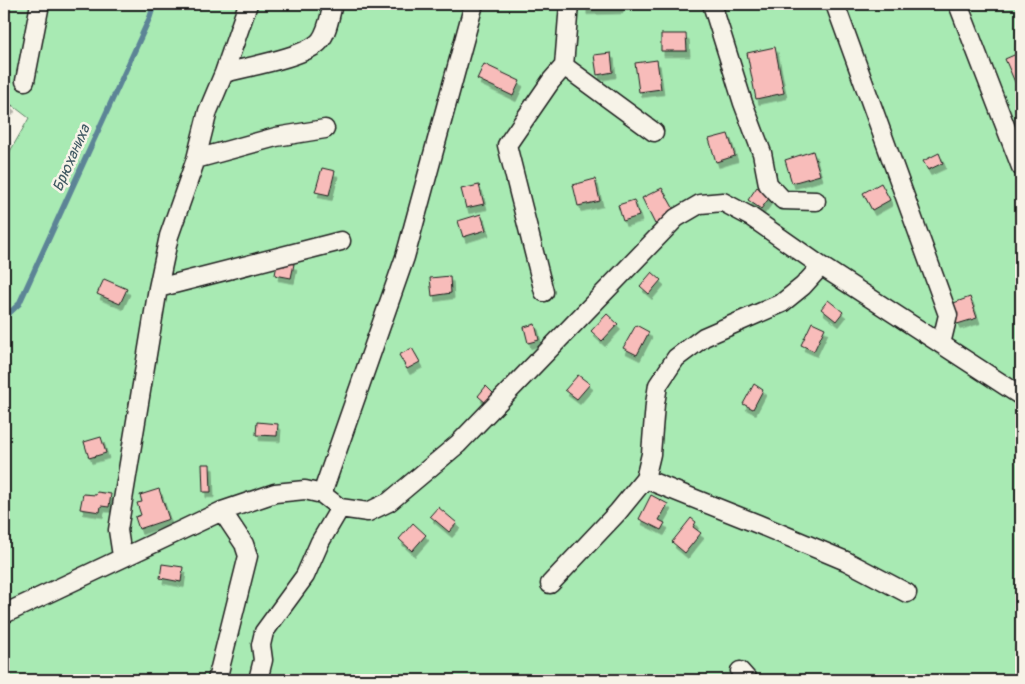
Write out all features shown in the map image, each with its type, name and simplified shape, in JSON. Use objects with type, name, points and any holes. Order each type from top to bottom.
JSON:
[{"type":"street","points":[[25,81],[40,4]]},
{"type":"street","points":[[122,556],[118,530],[158,288],[169,236],[196,159],[208,111],[224,73],[248,4]]},
{"type":"street","points":[[224,73],[309,49],[320,40],[333,4]]},
{"type":"street","points":[[322,494],[405,257],[474,4]]},
{"type":"street","points":[[544,292],[507,146],[551,80],[564,66],[569,4]]},
{"type":"street","points":[[712,4],[743,104],[762,153],[768,184],[783,200],[816,200]]},
{"type":"street","points":[[835,4],[948,315],[941,344]]},
{"type":"street","points":[[958,4],[1021,167]]},
{"type":"street","points":[[564,66],[654,132]]},
{"type":"street","points":[[196,159],[276,137],[325,129]]},
{"type":"street","points":[[4,614],[122,556],[222,511],[275,492],[305,490],[322,494],[340,508],[368,512],[389,502],[458,444],[676,218],[700,204],[723,202],[750,217],[821,266],[1021,396]]},
{"type":"street","points":[[158,288],[341,241]]},
{"type":"street","points":[[550,584],[618,512],[645,479],[651,454],[658,385],[676,358],[704,337],[782,303],[803,286],[821,266]]},
{"type":"street","points":[[645,479],[846,561],[907,593]]},
{"type":"street","points":[[258,680],[263,660],[261,645],[264,632],[305,576],[320,542],[340,508]]},
{"type":"street","points":[[217,680],[248,556],[244,544],[222,511]]},
{"type":"green space","points":[[4,4],[1021,4],[1021,680],[4,680],[4,162],[29,118],[4,99]]},
{"type":"building","points":[[584,4],[620,4],[620,8],[584,9]]},
{"type":"building","points":[[661,34],[686,34],[687,51],[661,51]]},
{"type":"building","points":[[775,47],[784,93],[756,99],[747,53]]},
{"type":"building","points":[[1021,52],[1021,96],[1005,59]]},
{"type":"building","points":[[611,53],[613,72],[597,75],[594,55]]},
{"type":"building","points":[[657,60],[661,89],[639,92],[635,63]]},
{"type":"building","points":[[484,64],[520,81],[513,96],[477,79]]},
{"type":"building","points":[[4,99],[12,106],[4,116]]},
{"type":"building","points":[[728,134],[735,156],[716,162],[709,139]]},
{"type":"building","points":[[813,151],[820,175],[792,183],[785,160]]},
{"type":"building","points":[[939,153],[943,163],[928,170],[923,161]]},
{"type":"building","points":[[322,168],[335,171],[329,195],[315,192]]},
{"type":"building","points":[[595,179],[600,201],[578,206],[573,185]]},
{"type":"building","points":[[881,183],[890,200],[872,210],[863,193]]},
{"type":"building","points":[[479,185],[484,204],[466,208],[461,189]]},
{"type":"building","points":[[757,187],[770,197],[761,209],[748,200]]},
{"type":"building","points":[[662,188],[676,213],[655,224],[642,198]]},
{"type":"building","points":[[634,200],[639,216],[623,221],[618,205]]},
{"type":"building","points":[[481,214],[486,230],[463,237],[458,221]]},
{"type":"building","points":[[286,262],[294,264],[291,278],[275,275],[277,264],[285,266]]},
{"type":"building","points":[[652,272],[661,280],[649,294],[640,286]]},
{"type":"building","points":[[450,276],[451,293],[432,296],[430,278]]},
{"type":"building","points":[[104,279],[127,289],[120,304],[97,294]]},
{"type":"building","points":[[970,297],[977,318],[957,324],[951,304]]},
{"type":"building","points":[[828,300],[843,312],[836,321],[821,309]]},
{"type":"building","points":[[607,314],[618,324],[602,341],[591,331]]},
{"type":"building","points":[[812,322],[825,328],[814,351],[801,345]]},
{"type":"building","points":[[535,324],[539,340],[528,343],[524,327]]},
{"type":"building","points":[[636,325],[649,332],[637,355],[623,348]]},
{"type":"building","points":[[412,348],[420,362],[407,369],[399,355]]},
{"type":"building","points":[[578,375],[590,384],[577,399],[565,390]]},
{"type":"building","points":[[754,384],[763,390],[753,409],[743,404]]},
{"type":"building","points":[[486,386],[495,395],[487,404],[478,396]]},
{"type":"building","points":[[257,422],[278,424],[277,436],[256,435]]},
{"type":"building","points":[[101,437],[106,453],[89,458],[84,442]]},
{"type":"building","points":[[202,464],[210,464],[211,492],[203,492]]},
{"type":"building","points":[[159,489],[169,519],[139,529],[135,517],[141,515],[137,503],[142,502],[140,495]]},
{"type":"building","points":[[97,492],[111,494],[109,507],[101,506],[100,512],[80,509],[83,494],[96,495]]},
{"type":"building","points":[[651,495],[668,504],[659,520],[665,523],[661,530],[639,519]]},
{"type":"building","points":[[438,507],[457,523],[449,532],[430,516]]},
{"type":"building","points":[[691,518],[696,522],[693,527],[701,533],[685,553],[672,542]]},
{"type":"building","points":[[413,523],[426,535],[412,551],[399,539]]},
{"type":"building","points":[[162,564],[183,567],[181,582],[160,578]]},
{"type":"waterway","name":"Брюханиха","points":[[4,318],[19,304],[150,17],[154,4]]}]
